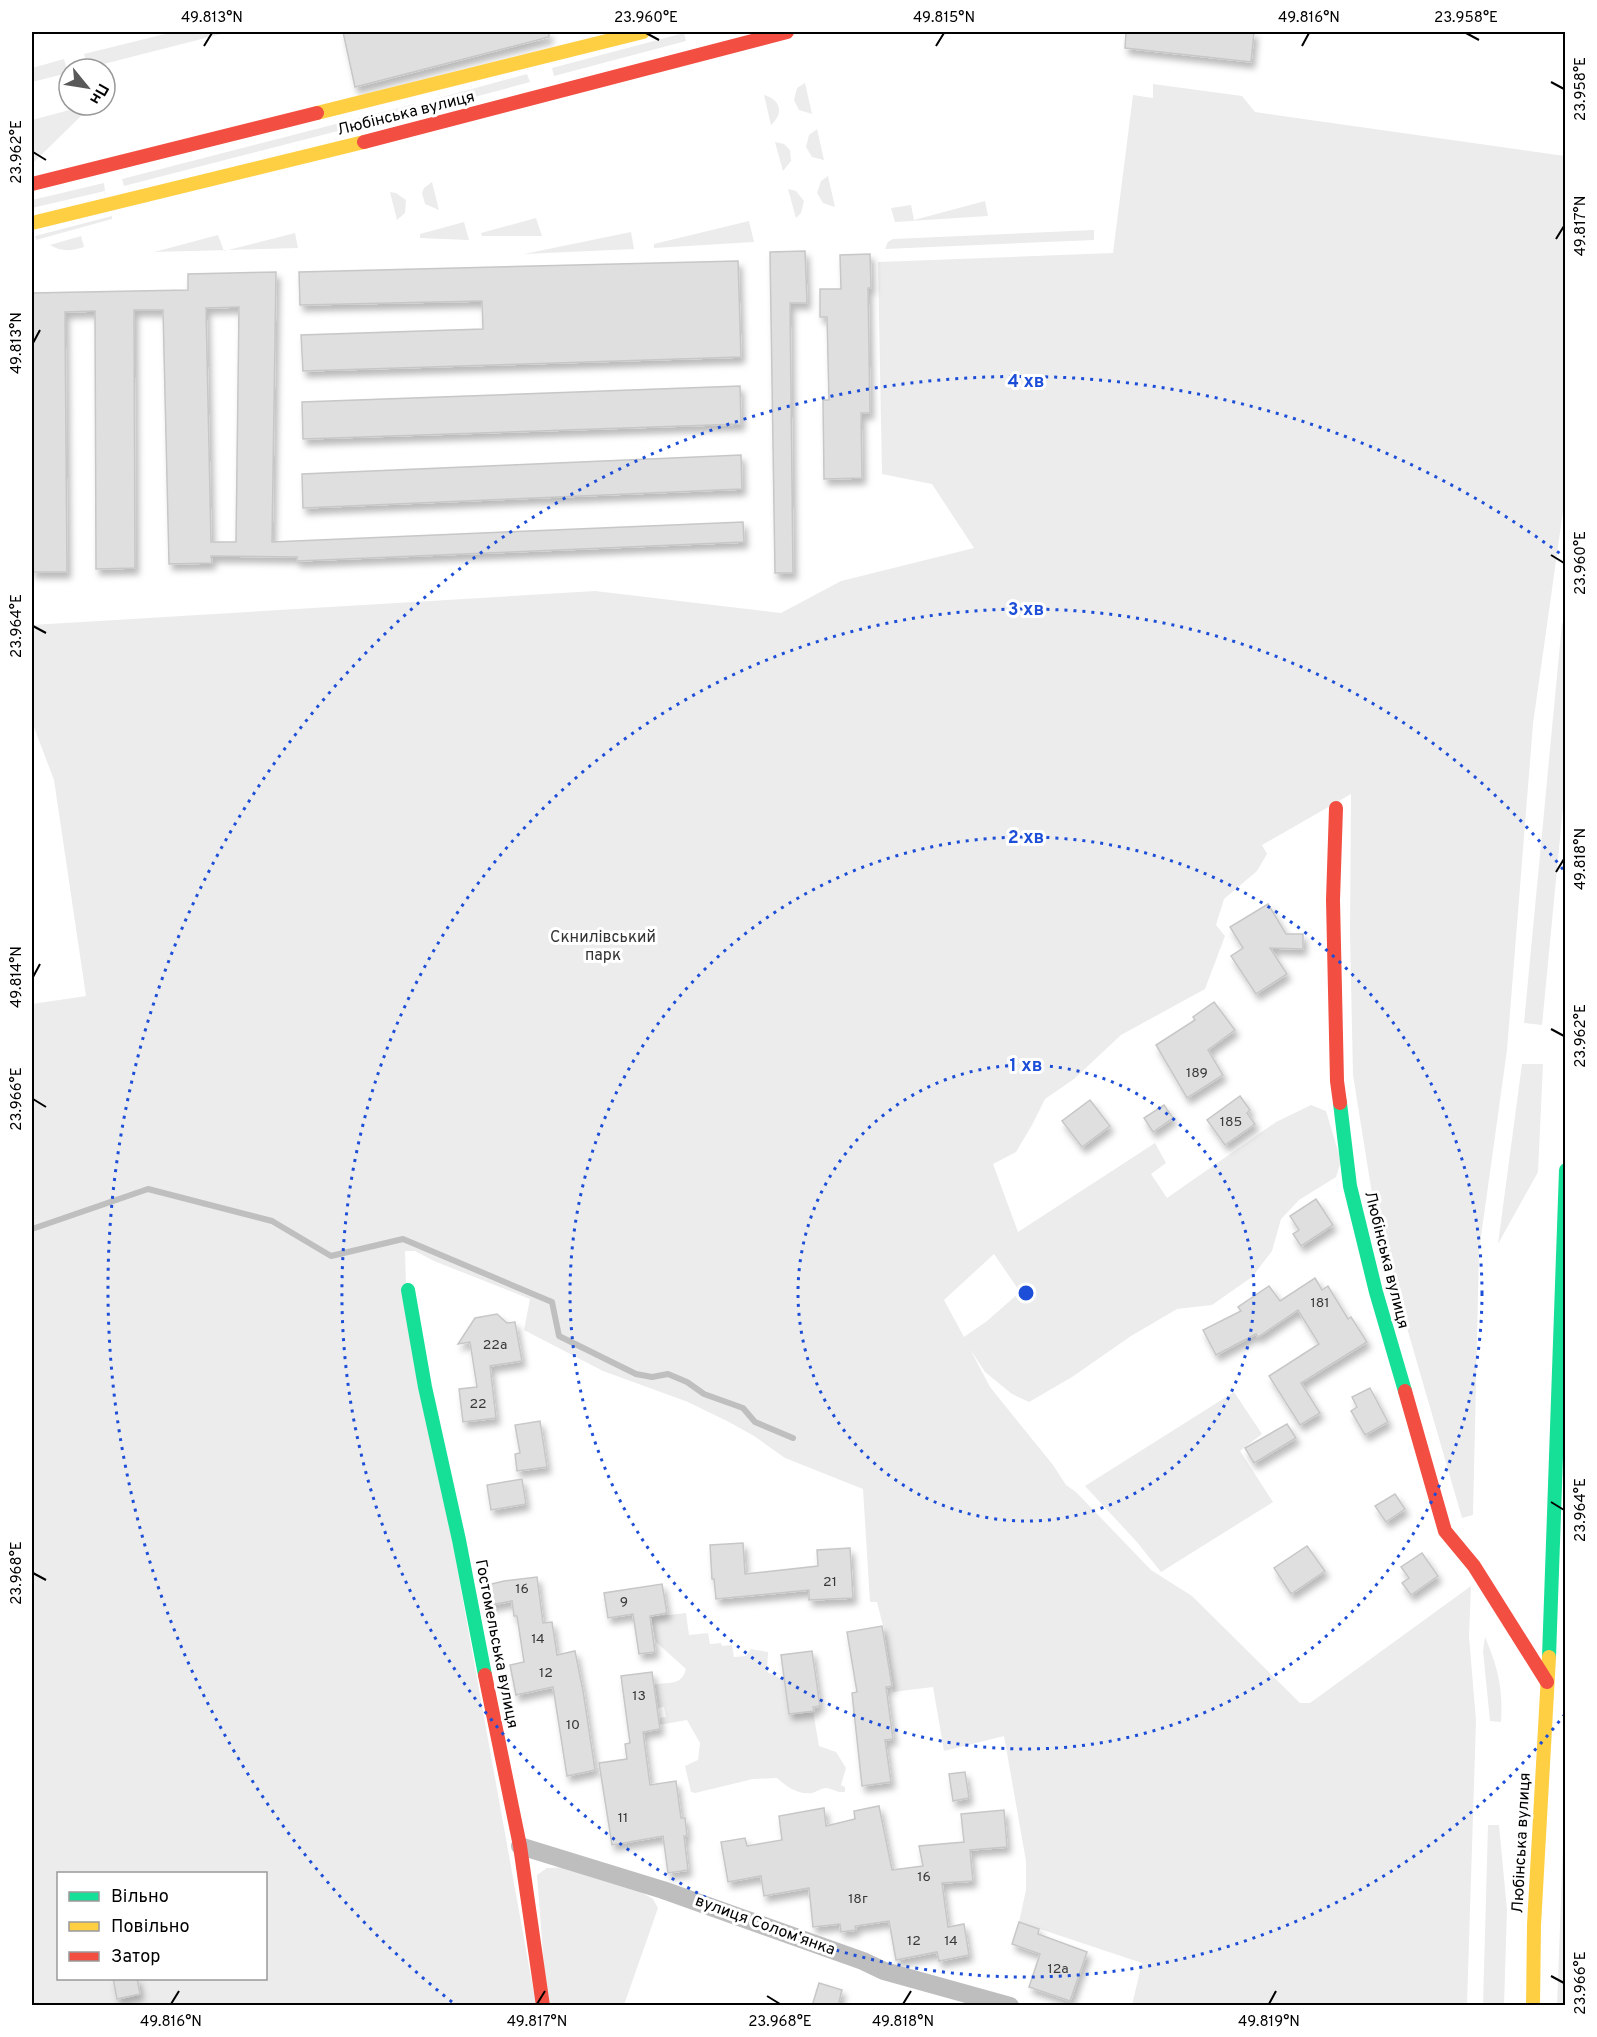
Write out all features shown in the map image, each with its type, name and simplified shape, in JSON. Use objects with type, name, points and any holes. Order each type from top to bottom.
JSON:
[{"type":"street","name":"Любінська вулиця","points":[[32,184],[643,32]]},
{"type":"street","name":"Любінська вулиця","points":[[32,223],[433,125],[787,32]]},
{"type":"street","name":"Любінська вулиця","points":[[1336,808],[1333,900],[1337,1081],[1350,1186],[1376,1292],[1445,1531],[1474,1566],[1547,1683]]},
{"type":"street","name":"Любінська вулиця","points":[[1533,2006],[1534,1925],[1547,1683],[1560,1527],[1566,1170]]},
{"type":"street","name":"Гостомельська вулиця","points":[[408,1290],[425,1387],[459,1540],[520,1846],[543,2006]]},
{"type":"street","name":"вулиця Соломʼянка","points":[[520,1846],[672,1893],[863,1961],[884,1971],[1011,2006]]},
{"type":"green space","points":[[173,32],[229,32],[117,61],[117,57],[85,57],[84,54]]},
{"type":"green space","points":[[684,33],[686,41],[554,76],[552,68]]},
{"type":"green space","points":[[57,61],[57,76],[32,82],[32,68]]},
{"type":"green space","points":[[527,74],[530,82],[437,107],[435,99]]},
{"type":"green space","points":[[805,83],[812,114],[799,110],[794,100],[797,88]]},
{"type":"green space","name":"Скнилівський парк","points":[[1153,84],[1242,96],[1255,112],[1565,156],[1566,490],[1533,724],[1507,1050],[1479,1251],[1473,1515],[1462,1518],[1373,1200],[1353,1075],[1350,934],[1351,794],[1262,845],[1267,854],[1257,871],[1224,899],[1216,925],[1225,936],[1205,989],[1121,1035],[1074,1079],[1045,1099],[1016,1152],[993,1164],[1018,1232],[1155,1143],[1166,1163],[1151,1174],[1167,1198],[1276,1122],[1311,1105],[1326,1111],[1341,1161],[1336,1177],[1299,1200],[1281,1219],[1272,1251],[1252,1277],[1212,1305],[1177,1309],[1029,1402],[1012,1394],[985,1372],[970,1349],[990,1387],[1053,1465],[1066,1485],[1076,1492],[1151,1570],[1192,1596],[1300,1703],[1310,1703],[1471,1586],[1469,1636],[1476,1721],[1467,2005],[1132,2005],[1142,1963],[1019,1922],[1026,1890],[1026,1861],[1004,1736],[944,1751],[933,1687],[893,1692],[877,1602],[870,1602],[863,1489],[785,1458],[729,1422],[688,1402],[603,1371],[524,1330],[530,1299],[434,1261],[415,1251],[405,1251],[406,1285],[536,2005],[32,2005],[32,1004],[86,996],[54,780],[32,722],[32,625],[595,591],[781,613],[841,581],[974,548],[932,484],[882,474],[878,262],[1113,253],[1133,95],[1153,98]],"holes":[[[994,1254],[1020,1292],[987,1321],[964,1337],[944,1300]]]},
{"type":"green space","points":[[764,95],[774,100],[779,107],[778,116],[771,125]]},
{"type":"green space","points":[[414,104],[416,111],[124,186],[122,179]]},
{"type":"green space","points":[[57,113],[57,117],[80,117],[32,164],[32,120]]},
{"type":"green space","points":[[817,129],[824,160],[812,157],[806,147],[809,135]]},
{"type":"green space","points":[[775,142],[784,144],[790,150],[791,161],[783,171]]},
{"type":"green space","points":[[828,176],[835,207],[823,203],[817,193],[821,181]]},
{"type":"green space","points":[[432,182],[439,210],[425,204],[422,193],[424,188]]},
{"type":"green space","points":[[104,183],[105,191],[32,208],[32,200]]},
{"type":"green space","points":[[788,189],[796,191],[804,201],[801,213],[796,218]]},
{"type":"green space","points":[[390,192],[406,200],[405,213],[397,220]]},
{"type":"green space","points":[[985,201],[988,216],[895,222],[891,208],[911,205],[914,220]]},
{"type":"green space","points":[[112,216],[112,219],[36,240],[35,236]]},
{"type":"green space","points":[[536,218],[542,236],[482,236],[481,233]]},
{"type":"green space","points":[[749,221],[754,242],[654,248],[654,244]]},
{"type":"green space","points":[[464,222],[469,240],[420,238],[420,234]]},
{"type":"green space","points":[[1094,230],[1094,240],[885,249],[888,242],[893,239]]},
{"type":"green space","points":[[631,232],[634,249],[524,254]]},
{"type":"green space","points":[[295,233],[298,248],[228,250]]},
{"type":"green space","points":[[218,235],[224,250],[154,252]]},
{"type":"green space","points":[[81,236],[84,247],[62,250],[50,245]]},
{"type":"green space","points":[[1562,623],[1566,624],[1565,786],[1542,1025],[1524,1023]]},
{"type":"green space","points":[[1522,1064],[1543,1064],[1538,1172],[1498,1244]]},
{"type":"green space","points":[[1234,1392],[1262,1434],[1240,1451],[1273,1502],[1161,1572],[1085,1486]]},
{"type":"green space","points":[[686,1613],[689,1635],[708,1633],[710,1644],[732,1645],[734,1657],[746,1656],[751,1649],[768,1652],[767,1672],[784,1680],[789,1714],[813,1711],[819,1746],[836,1752],[846,1768],[841,1785],[845,1787],[845,1792],[826,1788],[812,1793],[797,1792],[777,1778],[753,1779],[691,1792],[685,1766],[698,1760],[700,1743],[687,1720],[659,1725],[658,1718],[666,1717],[664,1707],[657,1708],[654,1685],[681,1679],[686,1669],[656,1642],[651,1617]]},
{"type":"green space","points":[[1485,1637],[1499,1678],[1501,1722],[1490,1721],[1483,1651]]},
{"type":"green space","points":[[1565,1791],[1566,2005],[1557,2006]]},
{"type":"green space","points":[[1488,1825],[1499,1825],[1507,1910],[1504,2005],[1483,2005]]},
{"type":"green space","points":[[571,1867],[641,1892],[653,1899],[658,1908],[624,2005],[547,2005],[537,1875],[547,1868]]},
{"type":"building","points":[[343,32],[549,32],[549,37],[355,87]]},
{"type":"building","points":[[1126,32],[1254,32],[1251,62],[1125,48]]},
{"type":"building","points":[[805,251],[807,303],[790,303],[793,573],[775,573],[770,252]]},
{"type":"building","points":[[870,254],[871,288],[868,288],[870,413],[861,413],[862,478],[824,479],[823,400],[829,400],[827,317],[820,317],[820,289],[841,289],[840,255]]},
{"type":"building","points":[[738,261],[741,357],[303,371],[301,335],[483,329],[482,301],[300,305],[299,272]]},
{"type":"building","points":[[276,272],[272,542],[743,522],[744,542],[297,561],[297,557],[211,556],[212,563],[169,564],[163,310],[134,310],[135,568],[96,569],[95,311],[65,312],[67,572],[32,572],[32,293],[188,290],[188,274]],"holes":[[[239,307],[236,542],[211,542],[206,308]]]},
{"type":"building","points":[[740,386],[741,424],[303,439],[302,402]]},
{"type":"building","points":[[741,455],[742,489],[303,508],[302,474]]},
{"type":"building","points":[[1268,904],[1286,934],[1303,934],[1303,949],[1270,948],[1287,974],[1256,994],[1231,956],[1243,948],[1230,927]]},
{"type":"building","points":[[1214,1002],[1235,1030],[1208,1050],[1223,1075],[1187,1098],[1156,1045],[1195,1020],[1193,1017]]},
{"type":"building","points":[[1240,1096],[1250,1110],[1247,1113],[1255,1124],[1225,1145],[1207,1120]]},
{"type":"building","points":[[1090,1100],[1110,1126],[1082,1147],[1062,1121]]},
{"type":"building","points":[[1164,1105],[1173,1118],[1153,1132],[1144,1118]]},
{"type":"building","points":[[1316,1199],[1333,1225],[1301,1246],[1293,1234],[1299,1230],[1290,1216]]},
{"type":"building","points":[[1315,1278],[1322,1290],[1328,1286],[1348,1319],[1351,1317],[1367,1342],[1301,1383],[1320,1413],[1300,1425],[1269,1376],[1319,1344],[1298,1310],[1258,1337],[1256,1334],[1216,1355],[1203,1330],[1241,1311],[1238,1307],[1269,1286],[1280,1301]]},
{"type":"building","points":[[497,1314],[507,1323],[515,1322],[522,1361],[490,1366],[496,1418],[463,1422],[459,1389],[477,1387],[470,1342],[458,1344],[475,1318]]},
{"type":"building","points":[[1370,1388],[1388,1422],[1365,1435],[1351,1411],[1357,1407],[1352,1397]]},
{"type":"building","points":[[540,1421],[547,1467],[517,1471],[515,1454],[520,1453],[515,1425]]},
{"type":"building","points":[[1287,1424],[1296,1438],[1254,1463],[1245,1448]]},
{"type":"building","points":[[522,1479],[526,1504],[491,1510],[487,1485]]},
{"type":"building","points":[[1395,1494],[1405,1509],[1386,1522],[1375,1506]]},
{"type":"building","points":[[743,1543],[745,1574],[818,1566],[817,1550],[850,1548],[853,1598],[809,1600],[809,1590],[716,1599],[710,1545]]},
{"type":"building","points":[[1307,1546],[1325,1571],[1291,1594],[1274,1568]]},
{"type":"building","points":[[1422,1553],[1438,1576],[1411,1595],[1402,1583],[1409,1578],[1401,1567]]},
{"type":"building","points":[[537,1577],[543,1623],[552,1622],[557,1655],[575,1651],[595,1770],[567,1776],[553,1687],[516,1695],[510,1665],[524,1662],[517,1616],[514,1616],[512,1601],[486,1606],[483,1586]]},
{"type":"building","points":[[662,1584],[667,1613],[650,1616],[655,1652],[639,1654],[633,1614],[608,1618],[604,1593]]},
{"type":"building","points":[[882,1626],[892,1686],[886,1687],[893,1739],[885,1740],[891,1782],[862,1786],[852,1693],[857,1692],[847,1632]]},
{"type":"building","points":[[812,1651],[820,1706],[813,1707],[814,1711],[789,1714],[781,1655]]},
{"type":"building","points":[[652,1672],[660,1729],[643,1732],[650,1785],[676,1781],[681,1818],[685,1818],[687,1836],[684,1836],[688,1870],[668,1873],[663,1836],[612,1845],[599,1763],[627,1759],[625,1744],[630,1743],[621,1676]]},
{"type":"building","points":[[965,1772],[969,1798],[953,1801],[949,1774]]},
{"type":"building","points":[[879,1806],[892,1870],[923,1866],[919,1846],[964,1842],[961,1814],[1004,1810],[1007,1847],[970,1850],[973,1881],[942,1883],[948,1927],[964,1924],[969,1955],[939,1961],[937,1952],[896,1960],[889,1921],[855,1926],[856,1930],[841,1932],[840,1924],[813,1927],[809,1888],[764,1896],[761,1876],[728,1882],[721,1842],[745,1838],[747,1846],[782,1840],[779,1816],[824,1808],[826,1826],[855,1819],[854,1811]]},
{"type":"building","points":[[1019,1922],[1039,1929],[1038,1934],[1087,1952],[1070,2001],[1029,1987],[1040,1954],[1012,1944]]},
{"type":"building","points":[[113,1980],[137,1980],[140,1994],[117,1999]]},
{"type":"building","points":[[819,1983],[842,1990],[838,2006],[812,2006]]},
{"type":"waterway","points":[[32,1229],[148,1189],[272,1221],[331,1256],[403,1239],[552,1302],[559,1336],[636,1374],[652,1377],[668,1374],[687,1382],[704,1394],[743,1408],[755,1422],[793,1438]]},
{"type":"traffic: fast","points":[[1340,1103],[1350,1186],[1376,1292],[1405,1391]]},
{"type":"traffic: fast","points":[[1549,1657],[1566,1170]]},
{"type":"traffic: fast","points":[[408,1290],[425,1387],[459,1540],[485,1675]]},
{"type":"traffic: slow","points":[[317,113],[643,32]]},
{"type":"traffic: slow","points":[[32,223],[364,142]]},
{"type":"traffic: slow","points":[[1533,2006],[1534,1925],[1549,1657]]},
{"type":"traffic: jam","points":[[364,142],[787,32]]},
{"type":"traffic: jam","points":[[32,184],[317,113]]},
{"type":"traffic: jam","points":[[1336,808],[1333,900],[1337,1081],[1340,1103]]},
{"type":"traffic: jam","points":[[1405,1391],[1445,1531],[1474,1566],[1547,1682]]},
{"type":"traffic: jam","points":[[485,1675],[520,1846],[543,2006]]}]
